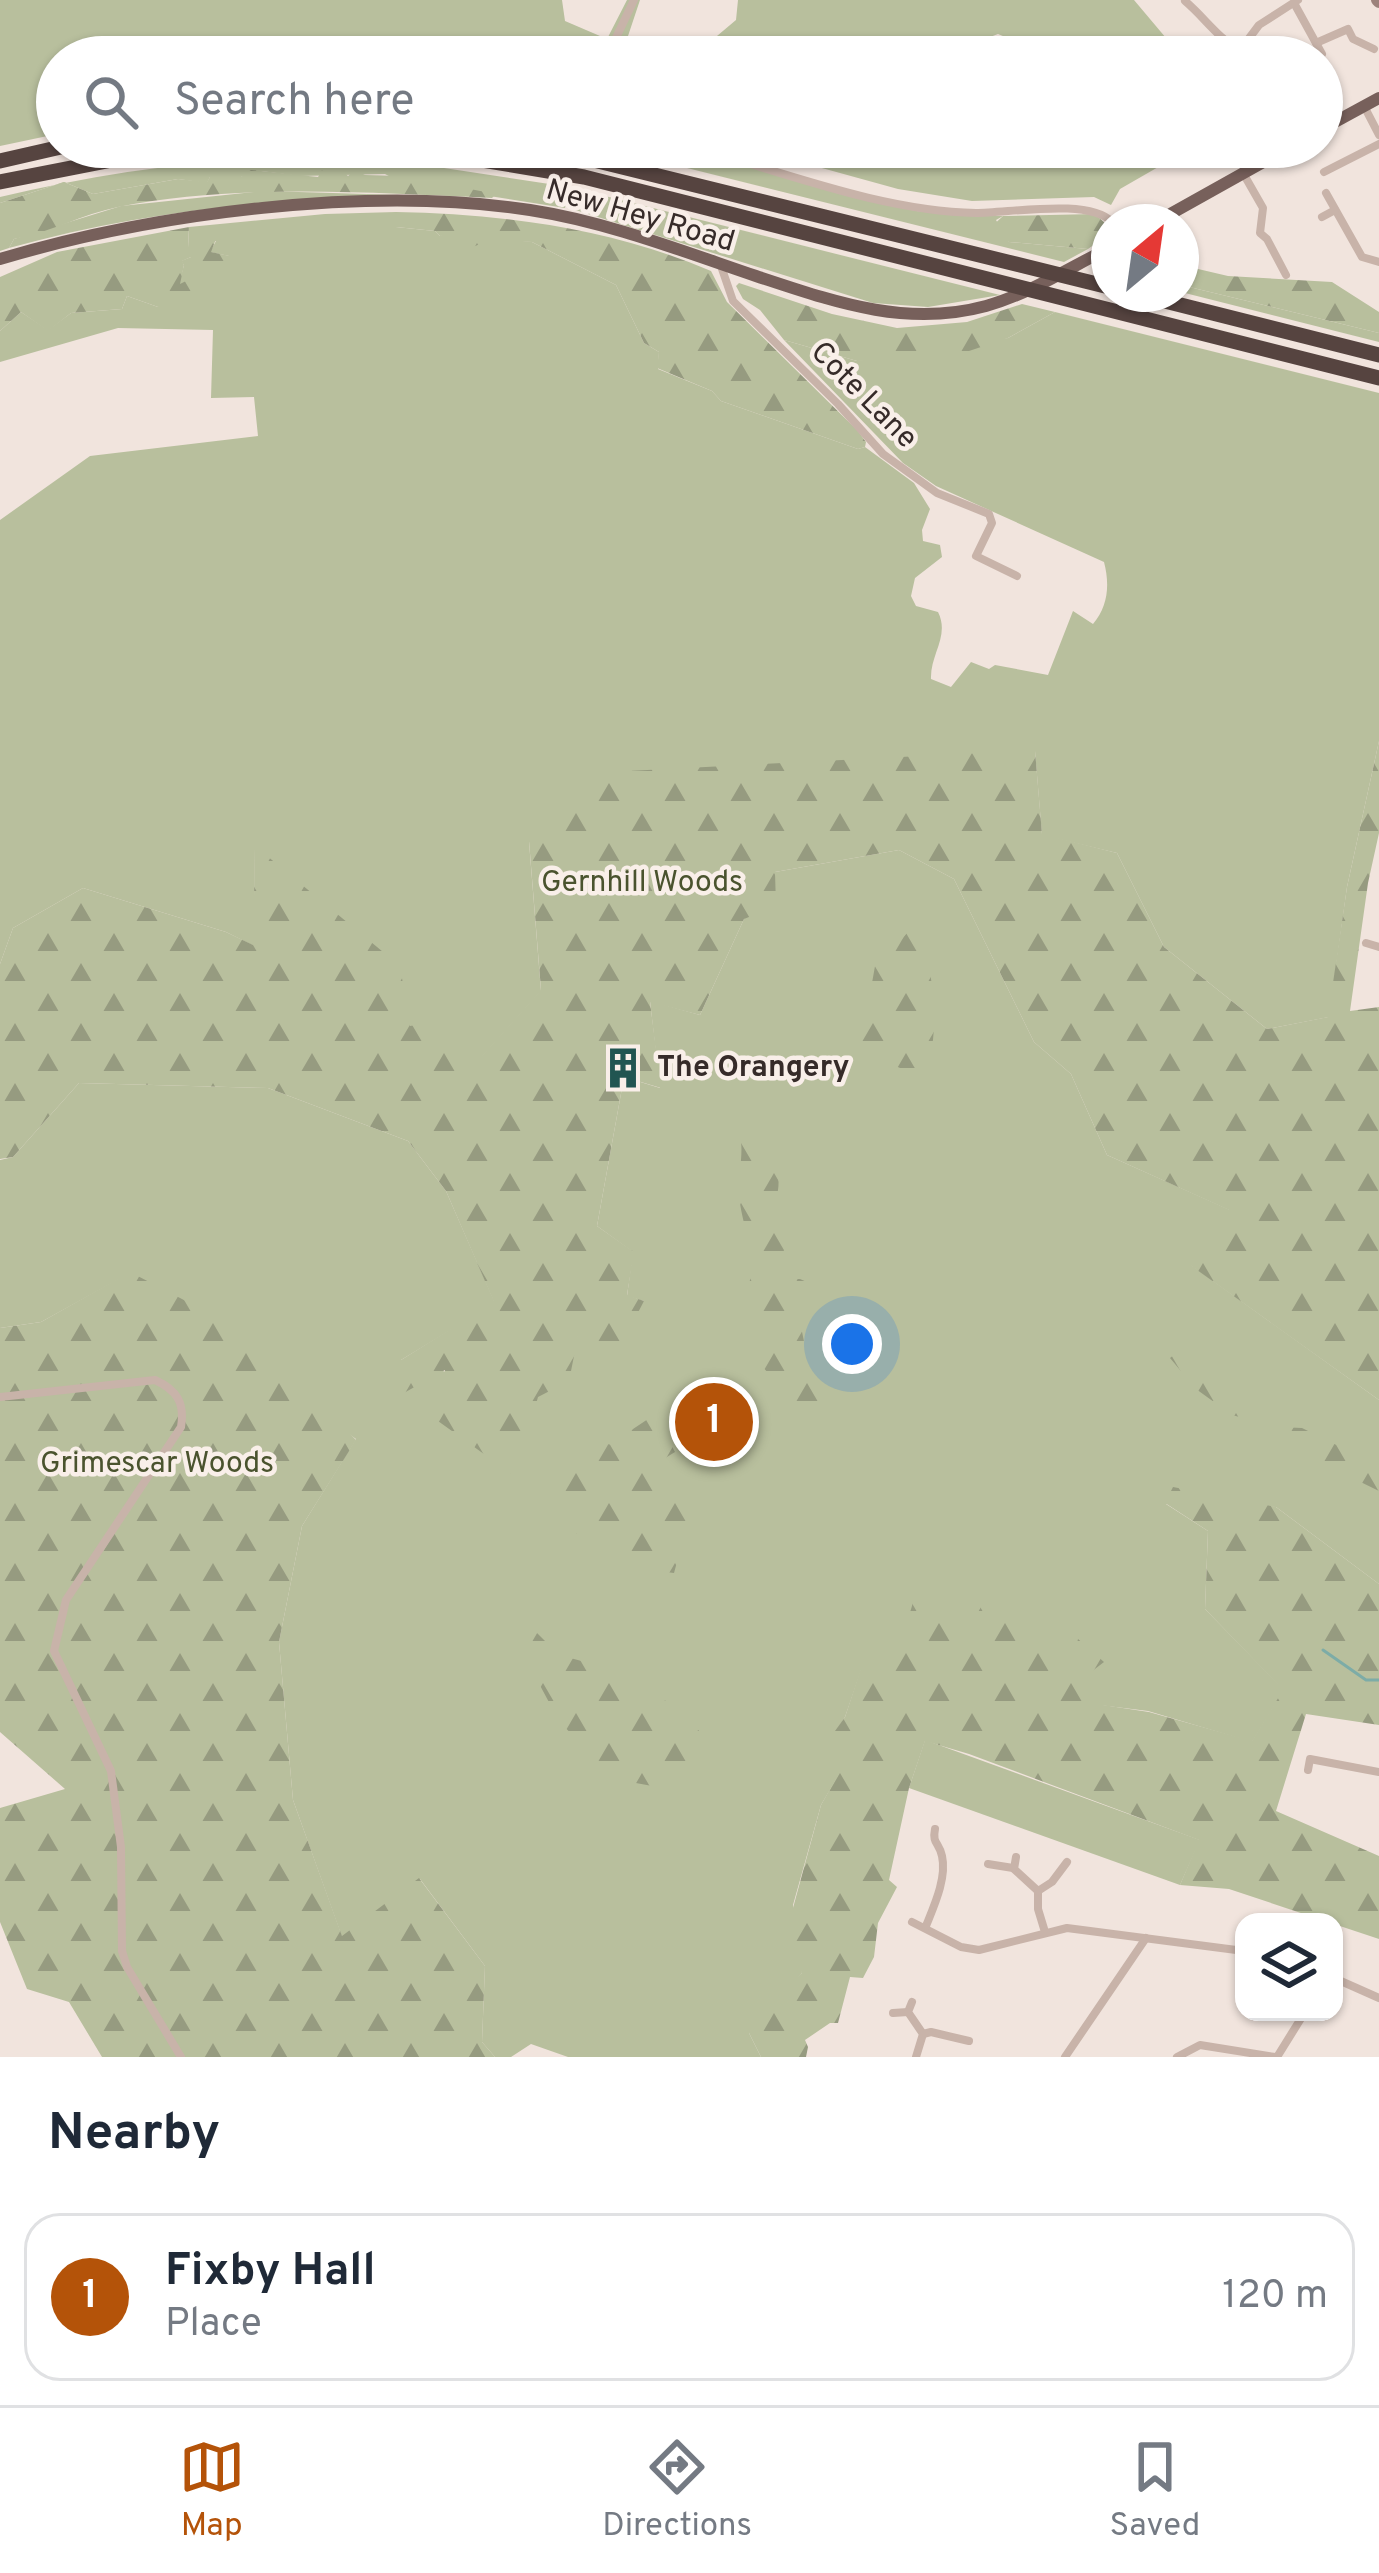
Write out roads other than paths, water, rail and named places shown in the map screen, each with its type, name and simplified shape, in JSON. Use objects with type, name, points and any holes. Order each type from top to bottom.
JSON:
[{"type":"highway","points":[[0,161],[36,153]]},
{"type":"highway","points":[[0,182],[71,168]]},
{"type":"highway","points":[[530,168],[584,177],[1379,378]]},
{"type":"highway","points":[[627,168],[1091,282]]},
{"type":"highway","points":[[1199,310],[1379,356]]},
{"type":"main road","points":[[1343,118],[1379,98]]},
{"type":"main road","points":[[1188,204],[1253,168]]},
{"type":"main road","name":"New Hey Road","points":[[0,260],[81,237],[207,216],[340,205],[460,203],[584,220],[858,308],[935,314],[1010,297],[1091,257]]},
{"type":"street","points":[[616,36],[634,0]]},
{"type":"street","points":[[1185,1],[1218,36]]},
{"type":"street","points":[[1250,36],[1259,25],[1296,2],[1313,36]]},
{"type":"street","points":[[1332,36],[1348,29],[1353,39],[1374,49]]},
{"type":"street","points":[[1343,161],[1379,139],[1364,106]]},
{"type":"street","points":[[774,168],[929,208],[973,213],[1091,210]]},
{"type":"street","points":[[1324,172],[1331,168]]},
{"type":"street","points":[[1244,173],[1263,208],[1260,233],[1268,239],[1286,275]]},
{"type":"street","points":[[1326,193],[1362,256],[1379,262]]},
{"type":"street","points":[[1322,217],[1335,210]]},
{"type":"street","name":"Cote Lane","points":[[721,264],[733,301],[883,454],[937,493],[988,514],[992,523],[976,556],[1017,576]]},
{"type":"street","points":[[1366,944],[1379,946]]},
{"type":"street","points":[[0,1397],[155,1380],[172,1388],[184,1409],[181,1427],[66,1600],[54,1651],[111,1771],[121,1847],[122,1951],[127,1967],[181,2057]]},
{"type":"street","points":[[1308,1770],[1310,1759],[1379,1772]]},
{"type":"street","points":[[926,1926],[938,1896],[943,1863],[928,1842],[935,1829]]},
{"type":"street","points":[[1014,1869],[1016,1857]]},
{"type":"street","points":[[1038,1891],[1052,1882],[1066,1862]]},
{"type":"street","points":[[988,1864],[1014,1869],[1038,1891],[1045,1931]]},
{"type":"street","points":[[912,1922],[961,1947],[979,1950],[1067,1928],[1235,1950]]},
{"type":"street","points":[[1065,2057],[1146,1938]]},
{"type":"street","points":[[1343,1982],[1379,1998]]},
{"type":"street","points":[[893,2013],[910,2007],[923,2034],[916,2057]]},
{"type":"street","points":[[1177,2057],[1200,2044],[1276,2057],[1299,2021]]},
{"type":"street","points":[[923,2034],[970,2041]]},
{"type":"waterway","points":[[1323,1650],[1366,1680],[1379,1680]]},
{"type":"place","name":"The Orangery","points":[[623,1068]]},
{"type":"place","name":"Fixby Hall","points":[[714,1422]]},
{"type":"park label","name":"Gernhill Woods","points":[[642,883]]},
{"type":"park label","name":"Grimescar Woods","points":[[157,1464]]}]
